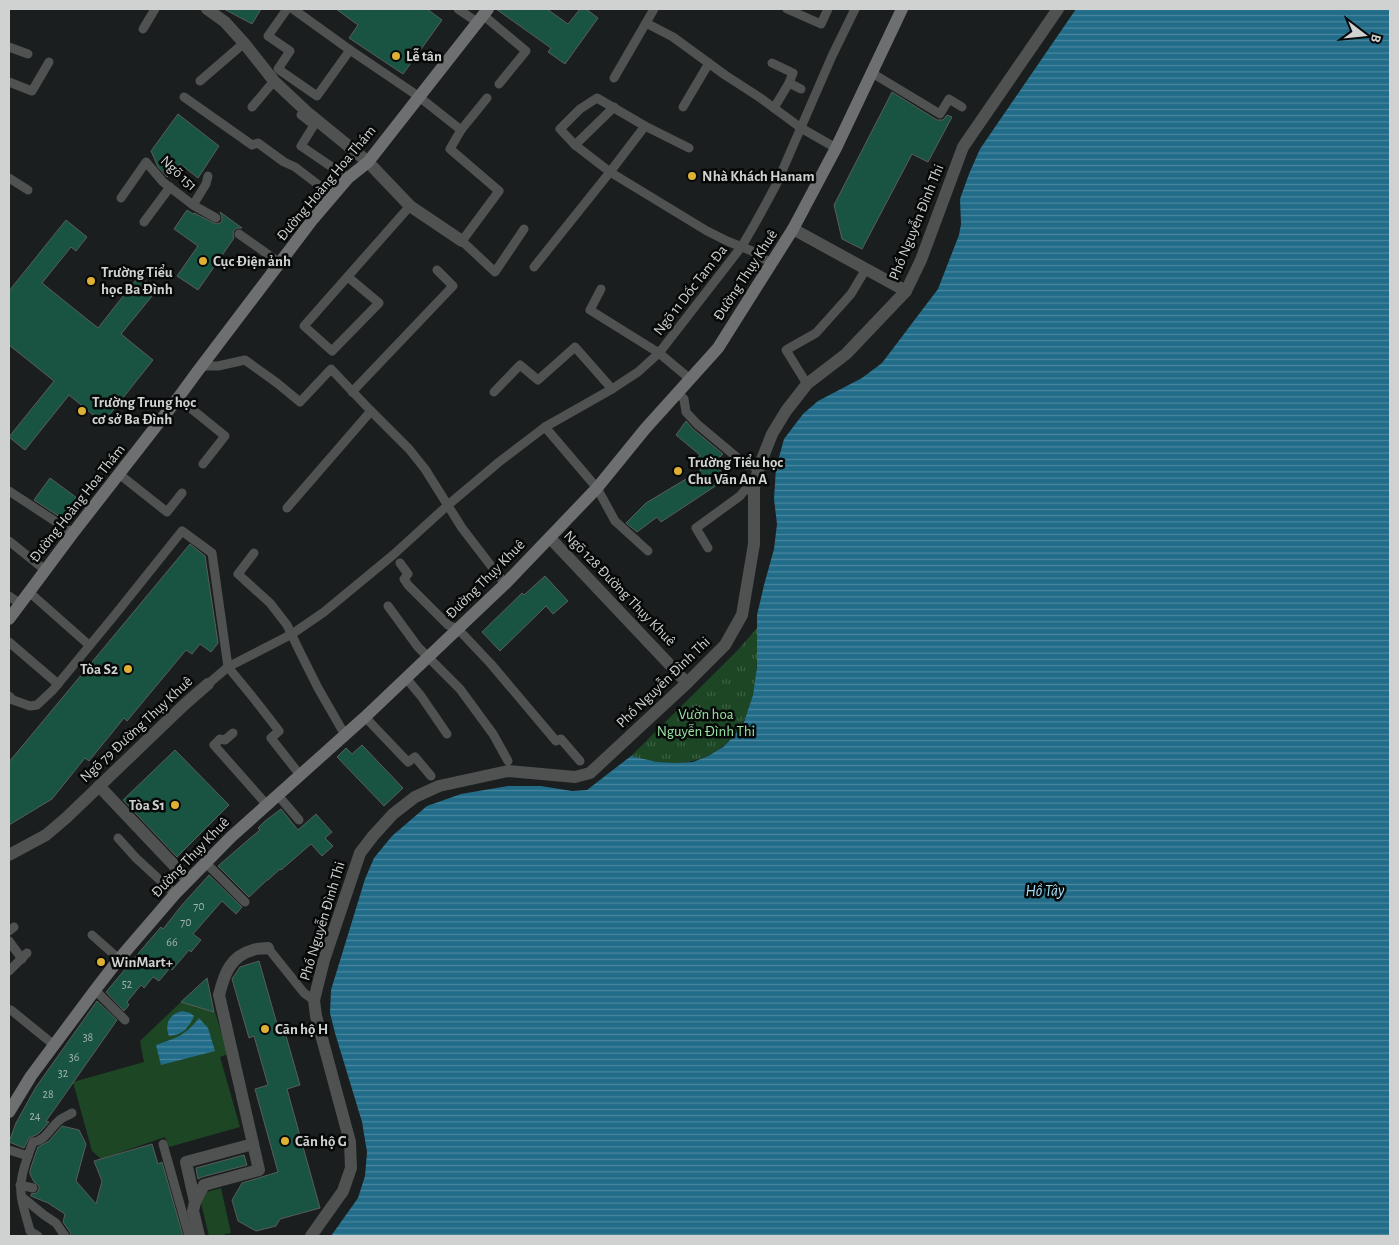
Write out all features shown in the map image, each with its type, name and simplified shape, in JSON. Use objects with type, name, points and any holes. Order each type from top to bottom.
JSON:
[{"type":"main road","name":"Đường Thụy Khuê","points":[[9,1112],[23,1088],[95,990],[175,894],[267,805],[365,717],[505,584],[596,488],[645,429],[718,348],[793,230],[836,148],[902,9]]},
{"type":"main road","name":"Đường Hoàng Hoa Thám","points":[[9,619],[19,603],[313,220],[348,178],[368,162],[482,15]]},
{"type":"street","points":[[207,9],[224,22],[244,43],[274,81],[368,162],[410,206],[462,241]]},
{"type":"street","name":"Phố Nguyễn Đình Thi","points":[[311,1236],[343,1191],[351,1168],[350,1142],[316,1016],[314,1000],[324,960],[360,853],[394,814],[415,797],[439,786],[508,771],[575,777],[590,774],[725,645],[742,615],[754,544],[754,486],[772,434],[786,411],[807,384],[846,354],[906,291],[921,260],[963,147],[1058,9]]},
{"type":"street","points":[[793,230],[906,291]]},
{"type":"street","name":"Ngõ 128 Đường Thụy Khuê","points":[[550,538],[687,683]]},
{"type":"street","name":"Ngõ 79 Đường Thụy Khuê","points":[[9,856],[46,835],[66,818],[184,704],[208,684]]},
{"type":"street","points":[[99,786],[188,880]]},
{"type":"street","points":[[200,1236],[193,1211],[195,1202],[204,1184],[259,1170],[219,995],[223,976],[235,958],[252,950],[268,948]]},
{"type":"street","points":[[195,1202],[186,1162],[253,1144]]},
{"type":"lane","points":[[143,30],[155,9]]},
{"type":"lane","points":[[287,9],[268,36],[290,51],[278,69],[317,96],[350,50]]},
{"type":"lane","points":[[293,9],[418,96],[461,130]]},
{"type":"lane","points":[[458,9],[482,15],[526,51],[499,84]]},
{"type":"lane","points":[[614,78],[654,9]]},
{"type":"lane","points":[[787,9],[821,24],[828,9]]},
{"type":"lane","name":"Ngõ 11 Dốc Tam Đa","points":[[448,505],[545,427],[612,389],[638,372],[659,353],[742,246],[776,185],[855,9]]},
{"type":"lane","points":[[646,23],[673,37],[801,128],[836,148]]},
{"type":"lane","points":[[200,81],[244,43]]},
{"type":"lane","points":[[9,47],[28,54]]},
{"type":"lane","points":[[9,82],[32,91],[49,62]]},
{"type":"lane","points":[[683,107],[709,63]]},
{"type":"lane","points":[[772,63],[793,73],[774,108]]},
{"type":"lane","points":[[872,73],[940,114],[949,99],[962,107]]},
{"type":"lane","points":[[252,107],[274,81]]},
{"type":"lane","points":[[789,83],[800,89]]},
{"type":"lane","points":[[184,97],[252,145],[258,143],[284,162],[295,167],[333,196]]},
{"type":"lane","points":[[487,98],[461,130],[450,149],[499,191],[462,241],[494,272],[524,229]]},
{"type":"lane","points":[[689,148],[645,126],[597,98],[580,109],[560,129],[575,145],[610,172],[707,231],[742,246],[772,264]]},
{"type":"lane","points":[[575,145],[614,107]]},
{"type":"lane","points":[[301,115],[314,125],[301,146],[348,178]]},
{"type":"lane","points":[[534,267],[645,126]]},
{"type":"lane","name":"Ngõ 151","points":[[121,198],[146,162],[170,187],[193,205],[216,218]]},
{"type":"lane","points":[[193,205],[206,184],[208,176]]},
{"type":"lane","points":[[9,178],[28,190]]},
{"type":"lane","points":[[144,222],[170,187]]},
{"type":"lane","points":[[348,277],[379,303],[332,351],[304,326],[410,206]]},
{"type":"lane","points":[[239,234],[280,263]]},
{"type":"lane","points":[[807,384],[786,350],[816,333],[851,294],[866,269]]},
{"type":"lane","points":[[352,392],[453,286],[437,270]]},
{"type":"lane","points":[[601,289],[590,310],[659,353],[690,379]]},
{"type":"lane","points":[[494,392],[520,365],[538,380],[575,347],[612,389]]},
{"type":"lane","points":[[202,366],[218,366],[245,360],[278,383],[300,402],[331,369],[425,468],[462,528],[505,584]]},
{"type":"lane","points":[[678,393],[684,399],[686,412],[697,424],[746,465],[760,467]]},
{"type":"lane","points":[[178,398],[225,436],[203,464]]},
{"type":"lane","points":[[287,508],[370,411]]},
{"type":"lane","points":[[545,427],[596,488],[615,521],[648,551]]},
{"type":"lane","points":[[119,474],[167,512],[182,493]]},
{"type":"lane","points":[[708,548],[696,528],[740,496],[744,491],[754,486]]},
{"type":"lane","points":[[9,491],[73,533]]},
{"type":"lane","name":"Ngõ 79 Đường Thụy Khuê","points":[[208,684],[228,668],[292,634],[324,612],[386,561],[448,505]]},
{"type":"lane","points":[[9,696],[13,700],[30,706],[37,705],[58,684],[182,531],[212,553],[228,668],[279,731],[271,738],[300,775]]},
{"type":"lane","points":[[9,541],[45,570]]},
{"type":"lane","points":[[254,553],[238,574],[270,603],[287,624],[298,650],[345,735]]},
{"type":"lane","points":[[400,563],[408,574],[404,578],[408,585],[448,624],[458,629],[491,664],[556,741],[561,739],[580,761]]},
{"type":"lane","points":[[29,592],[89,645]]},
{"type":"lane","points":[[9,596],[19,603]]},
{"type":"lane","points":[[388,606],[418,647],[460,689],[493,734],[508,761]]},
{"type":"lane","points":[[9,642],[58,684]]},
{"type":"lane","points":[[406,678],[447,734]]},
{"type":"lane","points":[[365,717],[408,762],[415,757],[430,776]]},
{"type":"lane","points":[[233,733],[225,740],[220,739],[214,745],[267,805]]},
{"type":"lane","points":[[282,800],[299,820]]},
{"type":"lane","points":[[118,838],[136,858],[175,894]]},
{"type":"lane","points":[[206,863],[246,902]]},
{"type":"lane","points":[[92,935],[119,959]]},
{"type":"lane","points":[[9,940],[24,956],[9,971]]},
{"type":"lane","points":[[268,948],[304,993],[314,1000]]},
{"type":"lane","points":[[95,990],[125,1020]]},
{"type":"lane","points":[[11,1010],[54,1045]]},
{"type":"lane","points":[[32,1235],[20,1185],[28,1156],[33,1142],[38,1142],[61,1119],[72,1114]]},
{"type":"lane","points":[[163,1144],[189,1236]]},
{"type":"lane","points":[[9,1150],[28,1156]]},
{"type":"lane","points":[[20,1185],[33,1188]]},
{"type":"lane","points":[[22,1197],[56,1223],[65,1236]]},
{"type":"green space","name":"Vườn hoa Nguyễn Đình Thi","points":[[758,627],[755,687],[748,712],[731,739],[706,757],[691,761],[675,763],[657,762],[631,756],[736,652]]},
{"type":"green space","points":[[181,1002],[215,1012],[228,1054],[220,1057],[240,1127],[169,1147],[165,1137],[101,1159],[92,1151],[73,1082],[144,1062],[140,1041]]},
{"type":"green space","points":[[221,1188],[231,1233],[209,1236],[201,1203],[207,1192]]},
{"type":"water","name":"Hồ Tây","points":[[1076,9],[1390,9],[1390,1236],[331,1236],[358,1198],[365,1176],[367,1152],[362,1122],[330,1013],[331,990],[365,879],[374,858],[392,836],[427,806],[461,794],[508,786],[541,786],[572,791],[587,790],[631,756],[657,762],[693,762],[723,747],[733,737],[744,722],[753,695],[757,667],[757,615],[774,549],[777,524],[774,499],[776,468],[784,439],[803,414],[818,401],[862,378],[882,363],[938,289],[959,235],[961,224],[960,199],[980,149]]},
{"type":"water","points":[[182,1011],[194,1016],[192,1020],[181,1032],[169,1036],[167,1027],[169,1020],[174,1014]]},
{"type":"water","points":[[199,1018],[208,1028],[215,1051],[161,1065],[156,1045],[180,1036]]},
{"type":"building","points":[[224,9],[261,9],[252,24]]},
{"type":"building","name":"Lễ tân","points":[[336,9],[427,9],[442,20],[403,74],[349,38],[358,25]]},
{"type":"building","points":[[496,9],[547,9],[568,24],[580,9],[586,9],[598,18],[565,64],[548,52],[551,48]]},
{"type":"building","points":[[892,92],[937,120],[943,120],[947,115],[952,117],[928,162],[912,154],[862,249],[842,239],[834,205]]},
{"type":"building","points":[[178,114],[219,146],[198,178],[180,164],[167,177],[158,167],[151,151]]},
{"type":"building","name":"Cục Điện ảnh","points":[[187,210],[216,224],[222,221],[220,212],[242,228],[234,230],[234,238],[198,290],[177,276],[198,246],[174,229]]},
{"type":"building","points":[[66,220],[87,237],[76,251],[71,247],[42,283],[98,328],[139,276],[157,290],[121,334],[153,360],[103,423],[69,395],[25,450],[9,437],[54,381],[9,345],[9,291]]},
{"type":"building","points":[[686,421],[723,454],[715,462],[726,479],[661,522],[657,517],[637,532],[626,523],[646,503],[701,470],[694,464],[700,455],[676,435]]},
{"type":"building","points":[[50,478],[81,501],[66,521],[34,500]]},
{"type":"building","name":"Tòa S2","points":[[190,544],[205,556],[218,643],[211,652],[200,644],[192,654],[186,650],[127,721],[124,718],[89,761],[85,758],[52,799],[9,825],[9,762]]},
{"type":"building","points":[[545,576],[568,601],[553,614],[546,606],[500,651],[482,632],[522,593],[524,595]]},
{"type":"building","points":[[362,745],[403,788],[384,806],[337,757],[346,748],[352,754]]},
{"type":"building","name":"Tòa S1","points":[[175,750],[229,805],[177,857],[123,800]]},
{"type":"building","points":[[281,809],[298,830],[316,814],[332,832],[325,838],[333,846],[322,856],[311,844],[249,897],[218,866],[260,830],[258,828],[265,821]]},
{"type":"building","points":[[209,875],[242,907],[236,914],[222,901],[193,934],[201,940],[191,952],[189,950],[172,970],[170,968],[159,981],[153,977],[144,988],[141,985],[127,1002],[129,1005],[124,1011],[106,992],[161,927],[163,929]]},
{"type":"building","points":[[259,961],[277,1024],[282,1022],[300,1085],[287,1089],[320,1208],[280,1219],[276,1226],[256,1231],[238,1221],[232,1200],[242,1183],[278,1172],[255,1089],[268,1085],[254,1036],[249,1038],[232,979],[240,967]]},
{"type":"building","points":[[207,978],[214,1012],[181,1002]]},
{"type":"building","points":[[97,1001],[117,1020],[46,1121],[49,1122],[43,1129],[38,1134],[29,1138],[24,1148],[9,1142],[16,1123],[36,1087]]},
{"type":"building","points":[[62,1126],[79,1130],[86,1144],[76,1181],[96,1204],[102,1181],[94,1161],[152,1144],[158,1164],[162,1162],[183,1236],[71,1236],[63,1222],[65,1214],[48,1203],[31,1196],[31,1194],[37,1193],[39,1189],[39,1186],[34,1182],[30,1174],[38,1147],[49,1141]]},
{"type":"building","points":[[244,1155],[247,1165],[198,1179],[196,1168]]},
{"type":"place","name":"Lễ tân","points":[[396,56]]},
{"type":"place","name":"Nhà Khách Hanam","points":[[692,176]]},
{"type":"place","name":"Cục Điện ảnh","points":[[203,261]]},
{"type":"place","name":"Trường Tiểu học Ba Đình","points":[[91,281]]},
{"type":"place","name":"Trường Trung học cơ sở Ba Đình","points":[[82,411]]},
{"type":"place","name":"Trường Tiểu học Chu Văn An A","points":[[678,471]]},
{"type":"place","name":"Tòa S2","points":[[128,669]]},
{"type":"place","name":"Tòa S1","points":[[175,805]]},
{"type":"place","name":"WinMart+","points":[[101,962]]},
{"type":"place","name":"Căn hộ H","points":[[265,1029]]},
{"type":"place","name":"Căn hộ G","points":[[285,1141]]}]
